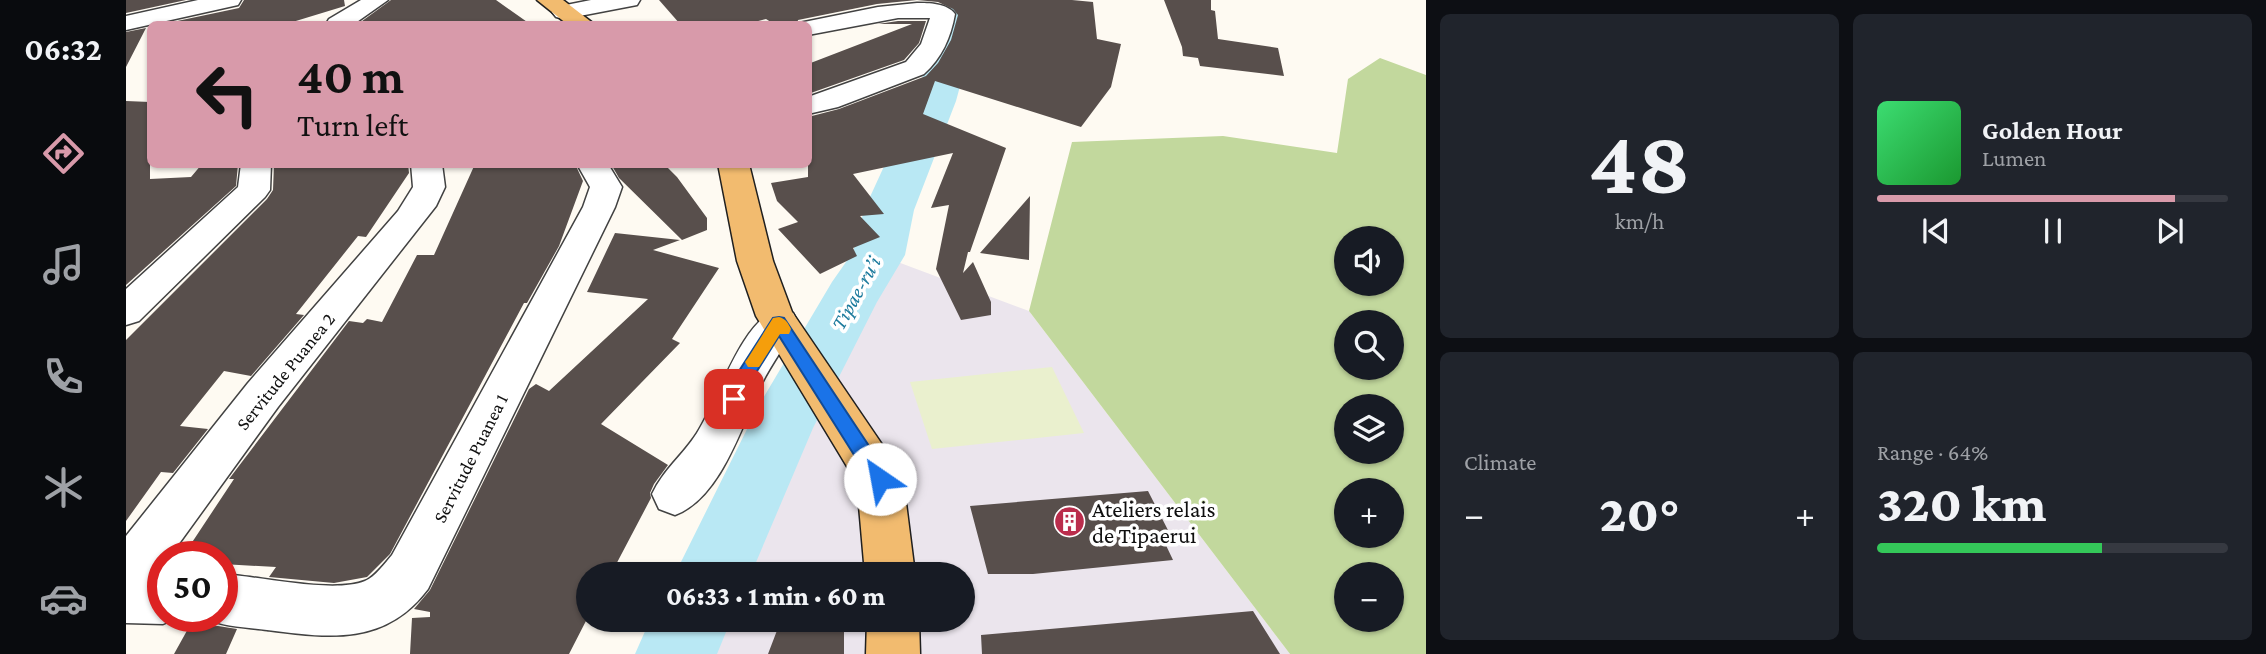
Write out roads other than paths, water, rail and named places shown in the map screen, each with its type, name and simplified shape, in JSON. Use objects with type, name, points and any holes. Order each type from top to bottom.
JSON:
[{"type":"main road","points":[[734,168],[761,282],[787,335],[880,479],[889,562]]},
{"type":"main road","points":[[893,632],[893,654]]},
{"type":"street","points":[[148,21],[203,16],[230,0]]},
{"type":"street","points":[[352,21],[377,0]]},
{"type":"street","points":[[565,12],[629,0]]},
{"type":"street","points":[[812,27],[901,10],[923,8],[943,14],[941,26],[925,61],[915,68],[812,105]]},
{"type":"street","points":[[126,23],[147,21]]},
{"type":"street","points":[[126,311],[254,190],[256,168]]},
{"type":"street","name":"Servitude Puanea 2","points":[[126,576],[263,395],[410,219],[429,190],[432,177],[428,168]]},
{"type":"street","name":"Servitude Puanea 1","points":[[238,602],[315,610],[368,606],[396,589],[411,572],[599,207],[606,187],[594,168]]},
{"type":"street","points":[[676,494],[713,446],[745,376],[787,335]]},
{"type":"street","points":[[126,597],[147,598]]},
{"type":"waterway","name":"Tipae-ru’i","points":[[719,562],[782,424],[852,296],[879,255],[889,210],[935,101],[958,27],[972,0]]},
{"type":"waterway","name":"Tipae-ru’i","points":[[676,654],[686,632]]},
{"type":"place","name":"Ateliers relais de Tipaerui","points":[[1069,522]]}]
